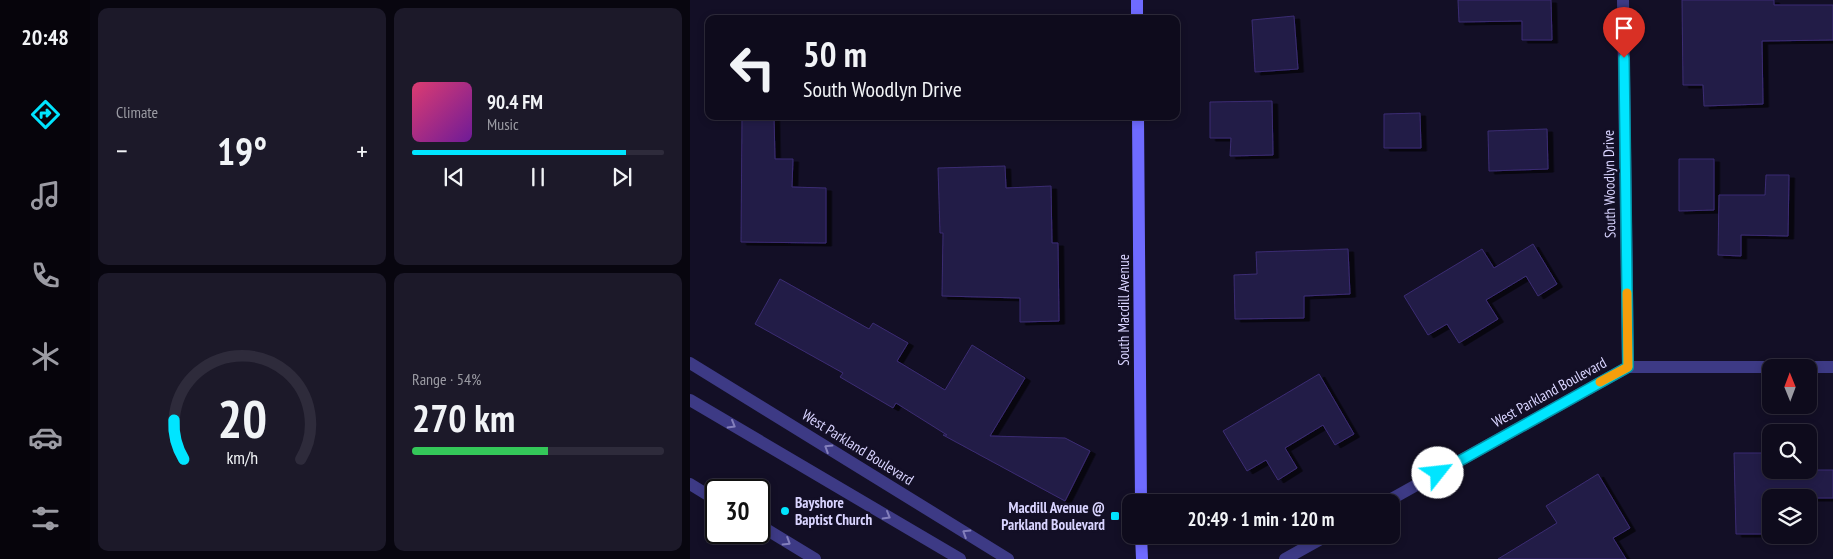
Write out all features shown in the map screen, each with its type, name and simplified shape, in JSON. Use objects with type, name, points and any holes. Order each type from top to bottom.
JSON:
[{"type":"street","points":[[1137,0],[1137,15]]},
{"type":"street","name":"South Woodlyn Drive","points":[[1623,0],[1628,367]]},
{"type":"street","name":"South Macdill Avenue","points":[[1138,120],[1141,494]]},
{"type":"street","name":"West Parkland Boulevard","points":[[690,363],[1008,559]]},
{"type":"street","name":"West Parkland Boulevard","points":[[1400,494],[1628,367],[1833,367]]},
{"type":"street","points":[[690,400],[960,559]]},
{"type":"street","points":[[690,484],[705,493]]},
{"type":"street","points":[[770,532],[815,559]]},
{"type":"street","points":[[1141,544],[1142,559]]},
{"type":"street","points":[[1285,559],[1312,544]]},
{"type":"building","points":[[1458,0],[1551,0],[1552,40],[1522,40],[1522,21],[1459,22]]},
{"type":"building","points":[[1682,0],[1774,0],[1774,5],[1833,5],[1833,40],[1762,41],[1763,104],[1704,106],[1703,85],[1683,85]]},
{"type":"building","points":[[1294,16],[1298,69],[1255,72],[1252,20]]},
{"type":"building","points":[[1272,101],[1273,155],[1230,156],[1231,138],[1210,138],[1210,102]]},
{"type":"building","points":[[1420,113],[1421,148],[1384,148],[1384,114]]},
{"type":"building","points":[[742,120],[774,120],[775,159],[793,159],[792,187],[826,188],[826,243],[741,242]]},
{"type":"building","points":[[1547,129],[1548,169],[1489,171],[1488,131]]},
{"type":"building","points":[[1679,159],[1714,159],[1714,210],[1679,211]]},
{"type":"building","points":[[1005,166],[1006,188],[1051,186],[1052,243],[1058,243],[1059,321],[1020,322],[1020,298],[942,296],[943,233],[940,233],[938,168]]},
{"type":"building","points":[[1766,175],[1789,175],[1788,236],[1741,235],[1741,256],[1718,255],[1719,195],[1765,195]]},
{"type":"building","points":[[1533,244],[1557,284],[1538,296],[1526,276],[1486,300],[1498,319],[1459,343],[1447,324],[1428,335],[1404,296],[1482,249],[1494,268]]},
{"type":"building","points":[[1348,249],[1350,294],[1304,296],[1304,318],[1235,319],[1234,275],[1257,274],[1256,252]]},
{"type":"building","points":[[780,279],[869,329],[873,323],[908,343],[897,361],[945,390],[972,345],[1025,378],[990,436],[1065,438],[1090,451],[1065,501],[943,435],[947,435],[896,403],[893,408],[840,377],[843,373],[755,324]]},
{"type":"building","points":[[1319,374],[1354,434],[1335,445],[1323,425],[1285,448],[1297,468],[1278,480],[1266,460],[1247,471],[1223,431]]},
{"type":"building","points":[[1734,453],[1762,453],[1762,479],[1817,479],[1817,470],[1833,470],[1833,498],[1817,498],[1817,489],[1762,489],[1762,534],[1736,534]]},
{"type":"building","points":[[1598,474],[1630,528],[1613,538],[1626,559],[1498,559],[1557,523],[1546,506]]},
{"type":"slow traffic","points":[[1600,382],[1628,367],[1627,293]]},
{"type":"place","name":"Bayshore Baptist Church","points":[[785,511]]},
{"type":"place","name":"Macdill Avenue @ Parkland Boulevard","points":[[1115,516]]},
{"type":"route","points":[[1438,473],[1628,367],[1624,58]]}]
